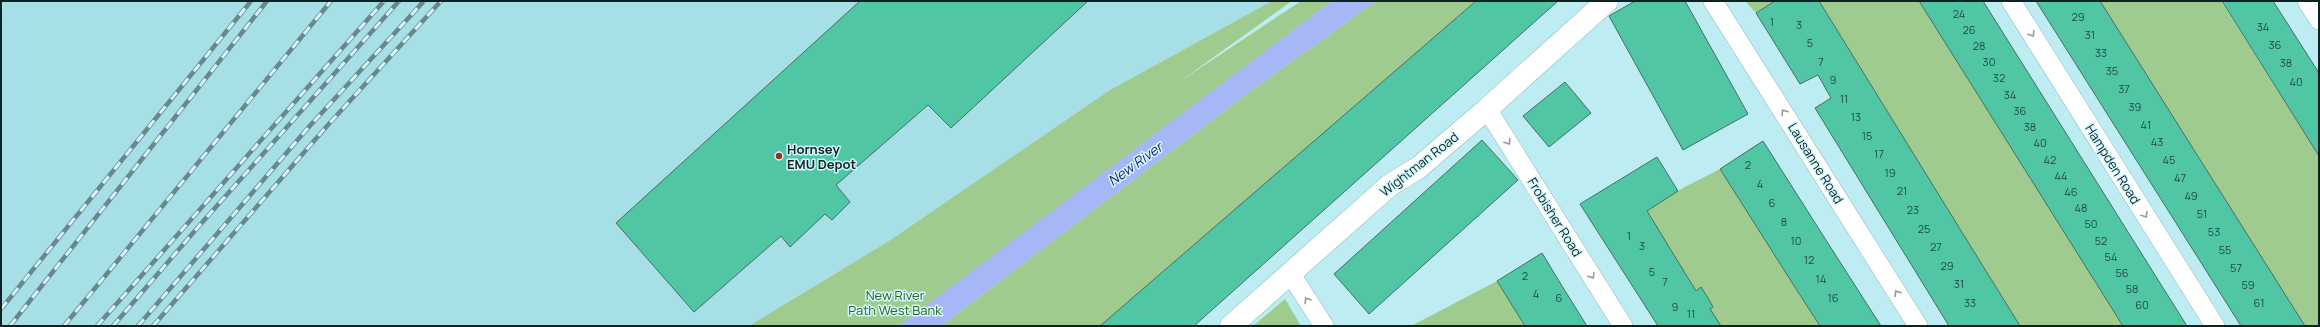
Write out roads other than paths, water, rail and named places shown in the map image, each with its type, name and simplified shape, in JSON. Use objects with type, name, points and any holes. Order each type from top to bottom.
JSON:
[{"type":"main road","name":"Wightman Road","points":[[1231,326],[1390,185],[1418,168],[1487,109],[1607,1]]},
{"type":"street","name":"Lausanne Road","points":[[1713,1],[1918,326]]},
{"type":"street","name":"Hampden Road","points":[[2011,1],[2215,326]]},
{"type":"street","points":[[2307,1],[2319,20]]},
{"type":"street","name":"Frobisher Road","points":[[1487,109],[1623,326]]},
{"type":"street","points":[[1290,273],[1324,326]]},
{"type":"water","name":"New River","points":[[1332,1],[1376,1],[1248,93],[941,326],[899,326]]},
{"type":"railway","points":[[1,309],[251,1]]},
{"type":"railway","points":[[10,326],[267,1]]},
{"type":"railway","points":[[64,326],[331,1]]},
{"type":"railway","points":[[97,326],[384,1]]},
{"type":"railway","points":[[113,326],[199,226],[399,1]]},
{"type":"railway","points":[[138,326],[307,129],[424,1]]},
{"type":"railway","points":[[153,326],[327,126],[441,1]]},
{"type":"place","name":"Hornsey EMU Depot","points":[[779,156]]},
{"type":"park label","name":"New River Path West Bank","points":[[895,302]]}]
